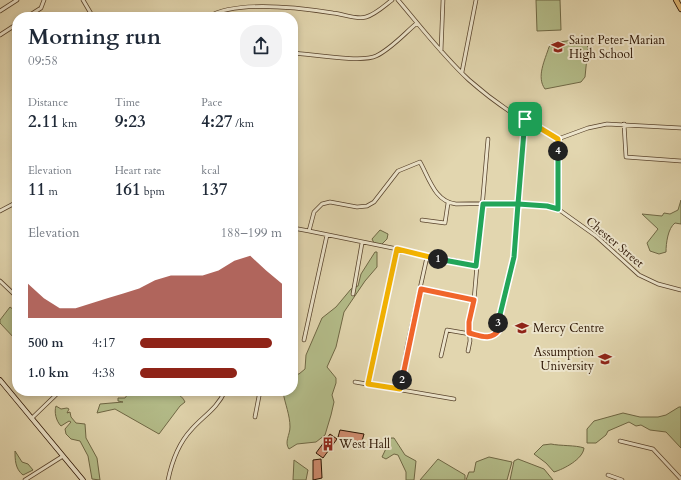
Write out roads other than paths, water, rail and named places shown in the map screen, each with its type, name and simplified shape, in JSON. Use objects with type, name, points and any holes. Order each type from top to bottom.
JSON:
[{"type":"main road","points":[[676,0],[681,9]]},
{"type":"main road","points":[[0,380],[12,394]]},
{"type":"main road","points":[[13,396],[83,480]]},
{"type":"street","points":[[0,11],[17,0]]},
{"type":"street","points":[[35,12],[42,8],[44,0]]},
{"type":"street","points":[[88,0],[84,1],[90,12]]},
{"type":"street","points":[[221,12],[229,9],[305,8],[362,18],[377,12],[392,0]]},
{"type":"street","points":[[398,0],[441,51],[484,92],[558,139]]},
{"type":"street","points":[[441,51],[443,0]]},
{"type":"street","points":[[462,72],[476,0]]},
{"type":"street","points":[[298,53],[357,58],[372,57],[385,50],[417,23]]},
{"type":"street","points":[[0,35],[12,27]]},
{"type":"street","points":[[441,356],[446,330],[488,337],[493,336],[499,330],[498,318],[514,257],[525,119]]},
{"type":"street","points":[[558,139],[594,126],[624,124],[681,128]]},
{"type":"street","points":[[624,124],[626,157],[681,161]]},
{"type":"street","points":[[468,351],[469,322],[474,300],[488,139]]},
{"type":"street","points":[[309,232],[314,214],[318,207],[327,202],[357,207],[367,206],[374,202],[398,171],[420,162],[439,196],[448,203],[518,204],[547,206],[558,209],[558,139]]},
{"type":"street","points":[[422,220],[445,223],[448,203]]},
{"type":"street","points":[[0,211],[12,205]]},
{"type":"street","name":"Chester Street","points":[[558,209],[596,236],[639,275],[658,284],[681,290]]},
{"type":"street","points":[[298,229],[476,266]]},
{"type":"street","points":[[304,340],[327,236]]},
{"type":"street","points":[[353,294],[362,243]]},
{"type":"street","points":[[368,384],[397,249]]},
{"type":"street","points":[[400,389],[406,351],[427,257]]},
{"type":"street","points":[[0,281],[12,292]]},
{"type":"street","points":[[421,289],[474,300]]},
{"type":"street","points":[[355,382],[454,399]]},
{"type":"street","points":[[32,418],[55,396]]},
{"type":"street","points":[[168,480],[172,462],[179,447],[191,430],[216,407],[222,396]]},
{"type":"street","points":[[255,417],[259,396]]},
{"type":"street","points":[[620,441],[653,449],[679,479]]},
{"type":"street","points":[[25,480],[63,456]]},
{"type":"street","points":[[608,475],[622,480]]},
{"type":"place","name":"Saint Peter-Marian High School","points":[[558,47]]},
{"type":"place","name":"Mercy Centre","points":[[522,328]]},
{"type":"place","name":"Assumption University","points":[[605,359]]},
{"type":"place","name":"West Hall","points":[[328,444]]}]
